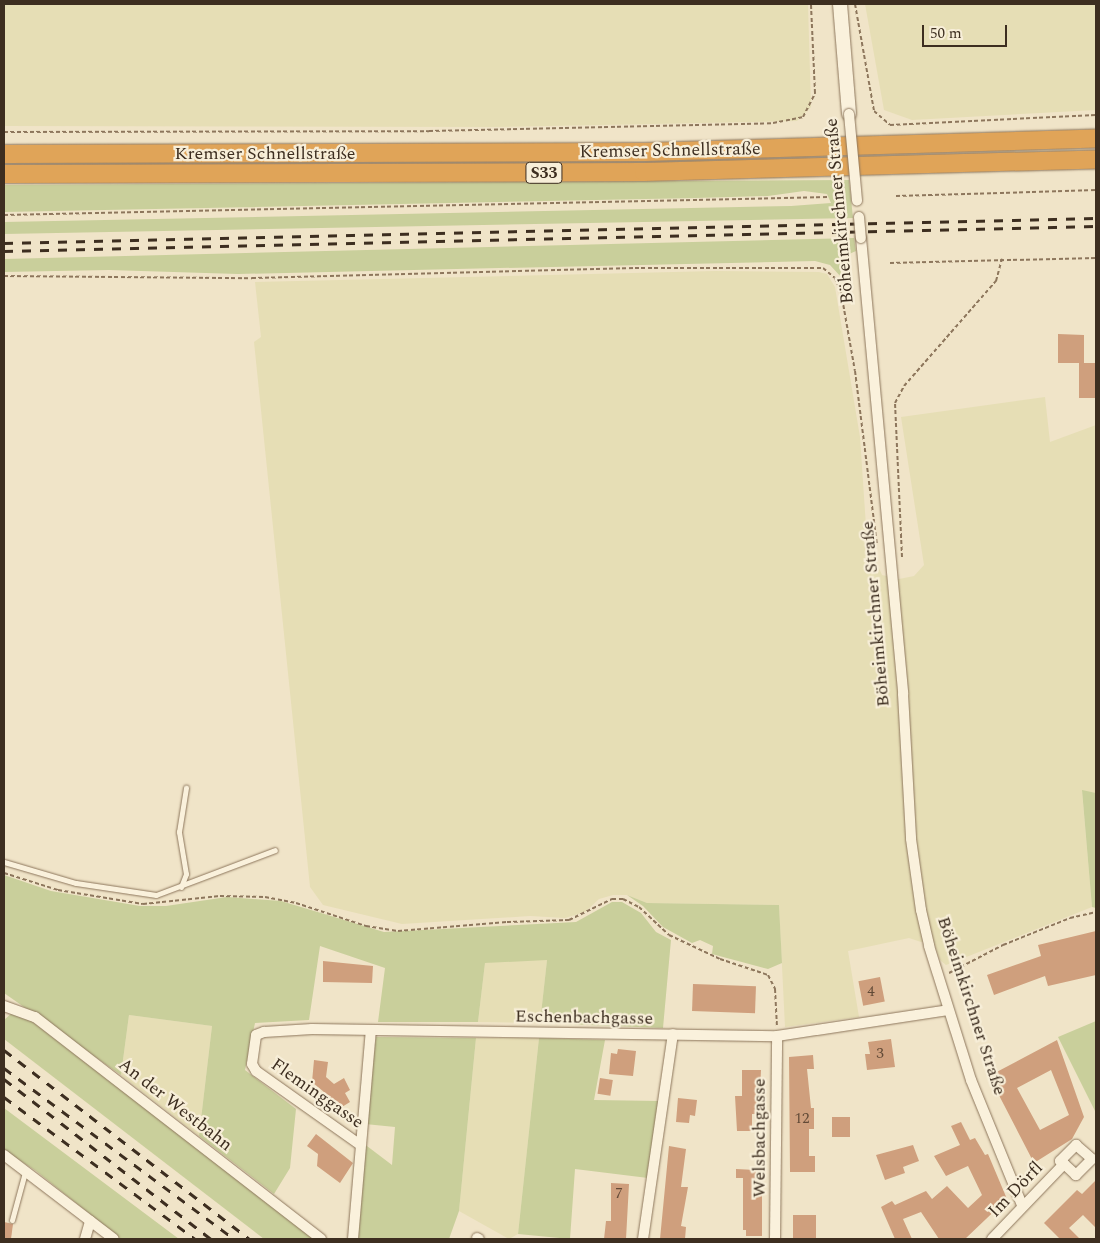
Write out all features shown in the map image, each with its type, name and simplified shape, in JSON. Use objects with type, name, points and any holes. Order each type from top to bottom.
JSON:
[{"type":"highway","name":"Kremser Schnellstraße","points":[[4,154],[655,152],[1096,139]]},
{"type":"highway","name":"Kremser Schnellstraße","points":[[4,174],[644,172],[1096,159]]},
{"type":"street","name":"Böheimkirchner Straße","points":[[840,4],[903,694],[911,839],[921,910],[938,978],[971,1080],[1016,1182],[1022,1205]]},
{"type":"street","name":"An der Westbahn","points":[[4,1006],[35,1017],[321,1239]]},
{"type":"street","name":"Eschenbachgasse","points":[[256,1071],[252,1064],[252,1048],[256,1035],[264,1032],[371,1031],[777,1036],[948,1010]]},
{"type":"street","points":[[353,1239],[359,1144],[371,1031]]},
{"type":"street","points":[[643,1239],[674,1034]]},
{"type":"street","name":"Welsbachgasse","points":[[775,1239],[777,1036]]},
{"type":"street","name":"Fleminggasse","points":[[256,1071],[359,1144]]},
{"type":"street","points":[[4,1155],[114,1239]]},
{"type":"street","name":"Im Dörfl","points":[[992,1239],[1022,1205],[1064,1164]]},
{"type":"street","points":[[85,1239],[90,1221]]},
{"type":"lane","points":[[180,888],[186,874],[179,832],[180,807],[186,788]]},
{"type":"lane","points":[[4,862],[42,876],[132,893],[156,895],[180,888],[274,850]]},
{"type":"lane","points":[[12,1220],[25,1171]]},
{"type":"path","points":[[4,132],[429,131],[773,123],[803,118],[815,93],[811,4]]},
{"type":"path","points":[[855,4],[874,111],[890,125],[1096,115]]},
{"type":"path","points":[[896,196],[1096,190]]},
{"type":"path","points":[[4,216],[828,197]]},
{"type":"path","points":[[890,263],[1096,258]]},
{"type":"path","points":[[891,570],[900,562],[903,553],[894,416],[897,398],[996,282],[1001,273],[1002,259]]},
{"type":"path","points":[[4,276],[252,278],[635,268],[823,268],[835,278],[840,292],[855,371],[879,549]]},
{"type":"path","points":[[310,907],[374,928],[418,931],[507,922],[569,920],[612,899],[628,900],[669,935],[720,959],[768,975],[776,989],[777,1036]]},
{"type":"path","points":[[938,978],[1003,945],[1070,918],[1096,912]]},
{"type":"shaded area","points":[[4,4],[808,4],[811,107],[797,121],[491,127],[4,126]]},
{"type":"shaded area","points":[[865,4],[1096,4],[1096,110],[912,120],[884,110]]},
{"type":"shaded area","points":[[715,271],[819,272],[827,274],[835,287],[860,437],[867,541],[882,575],[899,579],[914,576],[924,565],[901,417],[1045,397],[1050,442],[1096,425],[1096,793],[1082,791],[1092,907],[946,965],[940,960],[933,941],[921,942],[909,938],[848,951],[859,1017],[785,1027],[779,905],[647,903],[627,895],[613,895],[599,899],[585,912],[565,918],[530,916],[402,924],[323,905],[310,887],[254,342],[261,337],[255,282]]},
{"type":"shaded area","points":[[506,960],[547,960],[540,1023],[478,1022],[485,963]]},
{"type":"shaded area","points":[[129,1015],[212,1026],[199,1136],[121,1075]]},
{"type":"shaded area","points":[[476,1038],[539,1038],[518,1234],[509,1239],[459,1211]]},
{"type":"green space","points":[[849,180],[853,218],[4,234],[4,222],[791,206],[831,203],[827,194],[804,191],[768,196],[696,198],[4,212],[4,185]]},
{"type":"green space","points":[[854,238],[856,251],[840,258],[841,277],[830,265],[815,261],[238,274],[109,270],[4,272],[4,259]]},
{"type":"green space","points":[[1082,790],[1096,793],[1096,908],[1092,907]]},
{"type":"green space","points":[[4,875],[51,891],[140,906],[166,906],[227,897],[281,901],[384,932],[576,922],[612,902],[622,902],[641,913],[656,932],[671,940],[663,1028],[540,1023],[547,960],[485,963],[478,1022],[378,1022],[385,968],[320,946],[309,1020],[255,1023],[245,1070],[296,1109],[290,1168],[274,1194],[199,1136],[212,1026],[129,1015],[121,1075],[4,993]]},
{"type":"green space","points":[[627,895],[647,903],[779,905],[782,963],[768,969],[712,954],[713,946],[700,940],[692,943],[663,927],[643,906]]},
{"type":"green space","points":[[12,1013],[25,1016],[315,1239],[264,1239],[4,1039],[4,1020]]},
{"type":"green space","points":[[1096,1021],[1096,1113],[1058,1037]]},
{"type":"green space","points":[[376,1037],[476,1038],[459,1211],[449,1239],[357,1239],[363,1143],[392,1165],[395,1127],[365,1124]]},
{"type":"green space","points":[[539,1038],[605,1040],[594,1100],[659,1101],[648,1178],[575,1169],[570,1239],[518,1234]]},
{"type":"green space","points":[[4,1108],[179,1239],[121,1239],[36,1171],[4,1150]]},
{"type":"building","points":[[1058,334],[1084,335],[1084,363],[1096,363],[1096,398],[1079,398],[1079,363],[1058,363]]},
{"type":"building","points":[[1096,931],[1096,975],[1048,986],[1045,976],[994,995],[987,975],[1041,956],[1038,945]]},
{"type":"building","points":[[323,961],[373,966],[372,983],[323,982]]},
{"type":"building","points":[[880,977],[885,1002],[863,1006],[858,981]]},
{"type":"building","points":[[693,984],[756,986],[755,1013],[692,1011]]},
{"type":"building","points":[[891,1039],[895,1067],[867,1070],[865,1054],[870,1054],[868,1042]]},
{"type":"building","points":[[1057,1040],[1084,1117],[1072,1139],[1034,1163],[989,1076]],"holes":[[[1051,1070],[1069,1115],[1040,1130],[1017,1088]]]},
{"type":"building","points":[[618,1049],[636,1051],[633,1076],[609,1074],[611,1053],[617,1054]]},
{"type":"building","points":[[813,1055],[814,1069],[807,1069],[811,1108],[814,1108],[814,1129],[809,1129],[809,1156],[815,1156],[815,1172],[790,1172],[789,1057]]},
{"type":"building","points":[[314,1060],[328,1062],[326,1077],[334,1084],[344,1078],[350,1090],[345,1093],[350,1102],[337,1110],[330,1097],[312,1082]]},
{"type":"building","points":[[742,1070],[761,1070],[759,1114],[752,1114],[752,1131],[737,1131],[735,1096],[742,1096]]},
{"type":"building","points":[[600,1078],[613,1080],[610,1096],[597,1094]]},
{"type":"building","points":[[678,1098],[697,1100],[695,1116],[690,1115],[689,1123],[676,1122]]},
{"type":"building","points":[[832,1117],[850,1117],[850,1137],[832,1137]]},
{"type":"building","points":[[961,1122],[970,1140],[975,1138],[985,1155],[988,1154],[1007,1199],[965,1239],[939,1239],[921,1212],[903,1219],[912,1239],[895,1239],[881,1207],[892,1201],[895,1205],[926,1191],[932,1199],[947,1186],[968,1208],[982,1195],[968,1166],[946,1176],[934,1156],[960,1145],[951,1126]]},
{"type":"building","points":[[316,1134],[353,1163],[340,1183],[317,1166],[318,1154],[307,1146]]},
{"type":"building","points":[[913,1145],[919,1161],[903,1167],[905,1173],[885,1180],[876,1155]]},
{"type":"building","points":[[669,1146],[686,1149],[681,1187],[688,1187],[681,1226],[686,1227],[685,1239],[660,1239]]},
{"type":"building","points":[[736,1169],[756,1170],[756,1184],[762,1184],[762,1236],[746,1236],[746,1230],[743,1230],[743,1178],[736,1178]]},
{"type":"building","points":[[1096,1180],[1096,1228],[1083,1215],[1069,1228],[1080,1239],[1060,1239],[1044,1223],[1077,1190],[1082,1194]]},
{"type":"building","points":[[611,1183],[629,1184],[626,1239],[604,1239],[606,1221],[611,1221]]},
{"type":"building","points":[[793,1215],[816,1215],[816,1239],[793,1239]]},
{"type":"building","points":[[4,1222],[13,1224],[11,1239],[4,1239]]},
{"type":"railway","points":[[4,243],[1096,218]]},
{"type":"railway","points":[[4,251],[1096,226]]},
{"type":"railway","points":[[4,1050],[249,1239]]},
{"type":"railway","points":[[4,1068],[234,1239]]},
{"type":"railway","points":[[4,1079],[211,1239]]},
{"type":"railway","points":[[4,1097],[195,1239]]}]
